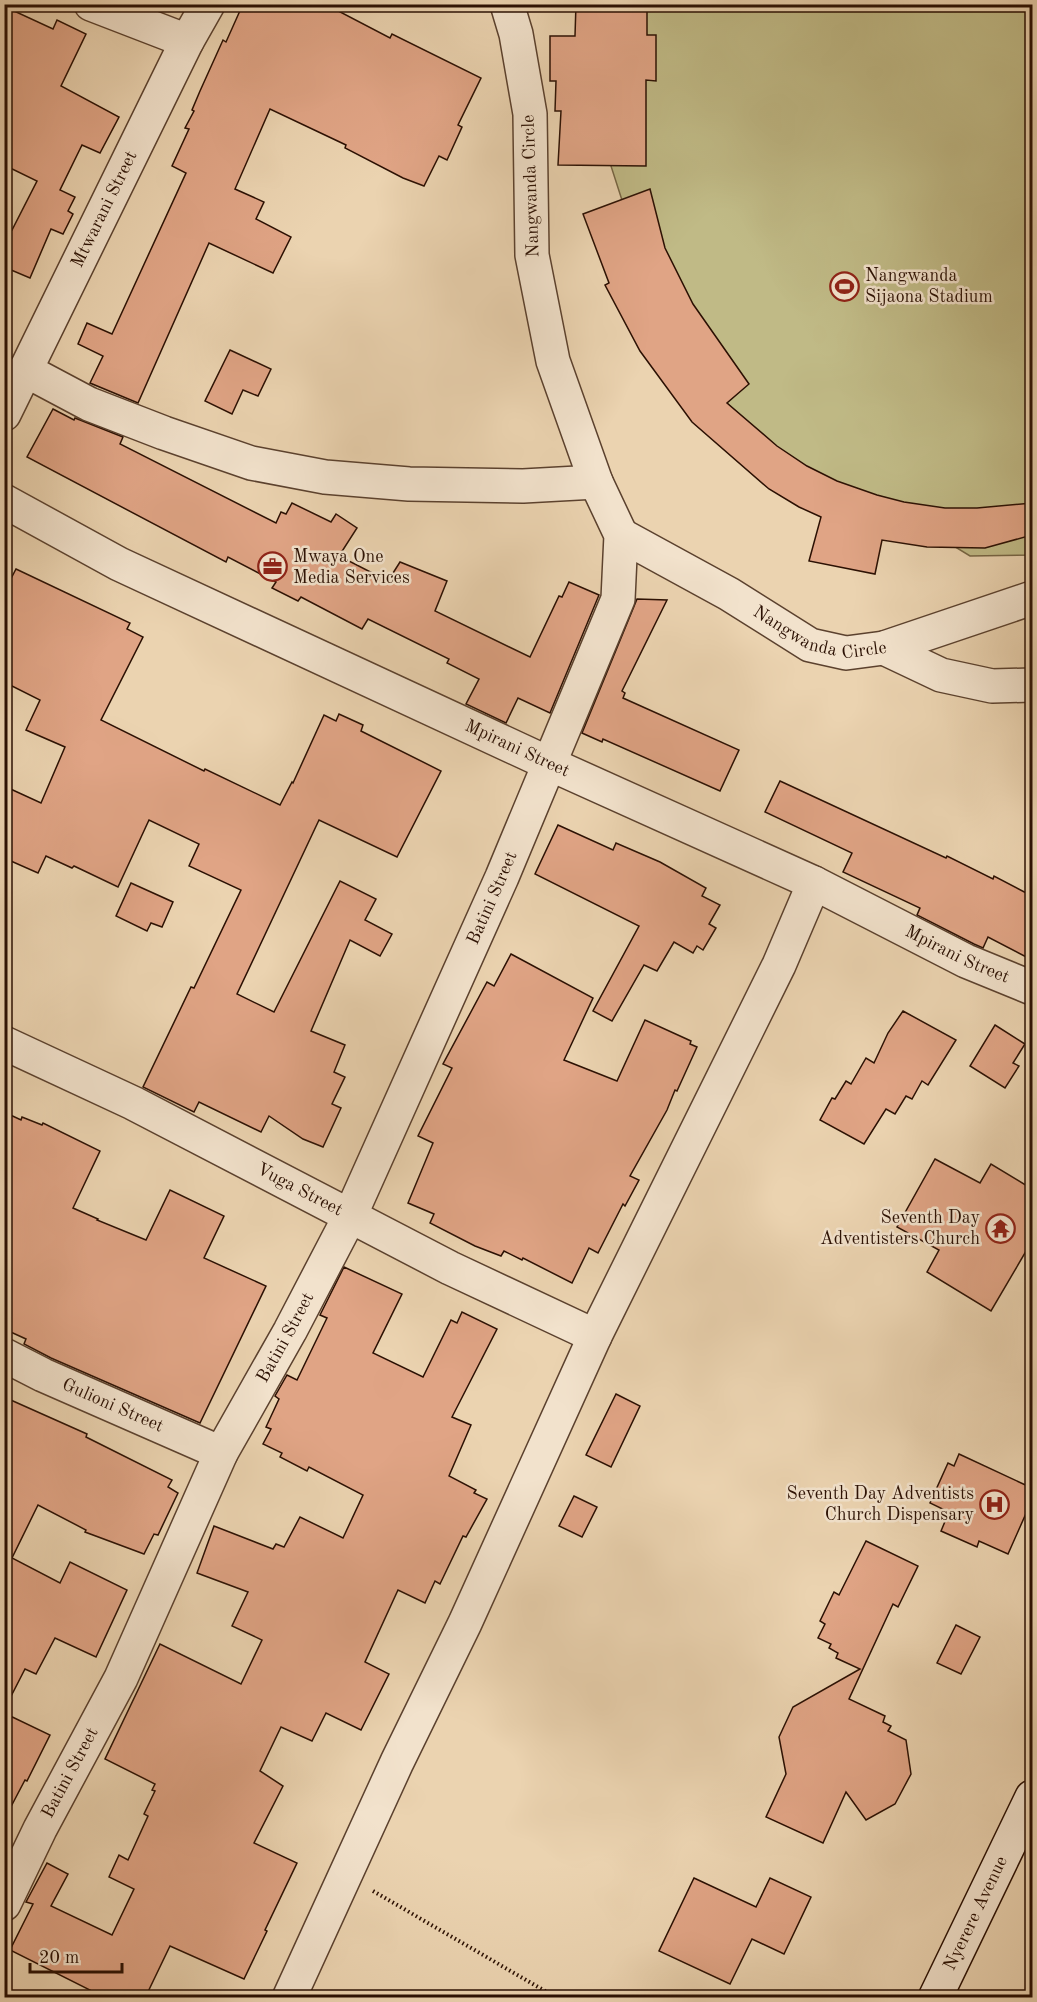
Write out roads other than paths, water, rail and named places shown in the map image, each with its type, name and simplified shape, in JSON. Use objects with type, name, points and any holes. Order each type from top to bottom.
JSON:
[{"type":"street","points":[[91,4],[187,41]]},
{"type":"street","name":"Mtwarani Street","points":[[4,414],[187,41],[208,4]]},
{"type":"street","name":"Nangwanda Circle","points":[[507,4],[516,34],[530,114],[532,255],[553,361],[596,482],[621,535],[618,599],[550,764]]},
{"type":"street","points":[[25,370],[89,404],[164,434],[251,463],[325,477],[409,484],[524,486],[596,482]]},
{"type":"street","name":"Mpirani Street","points":[[4,501],[119,564],[550,764],[814,883],[966,961],[1032,987]]},
{"type":"street","name":"Nangwanda Circle","points":[[621,535],[729,594],[810,645],[846,653],[884,648],[1032,598]]},
{"type":"street","points":[[884,648],[941,675],[992,686],[1032,685]]},
{"type":"street","name":"Batini Street","points":[[4,1904],[40,1829],[121,1678],[221,1453],[290,1331],[350,1216],[502,877],[550,764]]},
{"type":"street","points":[[289,1998],[465,1623],[595,1336],[779,965],[814,883]]},
{"type":"street","name":"Vuga Street","points":[[4,1043],[133,1103],[450,1268],[595,1336]]},
{"type":"street","name":"Gulioni Street","points":[[4,1355],[43,1375],[221,1453]]},
{"type":"street","name":"Nyerere Avenue","points":[[935,1998],[1032,1797]]},
{"type":"place","name":"Nangwanda Sijaona Stadium","points":[[844,286]]},
{"type":"place","name":"Mwaya One Media Services","points":[[272,567]]},
{"type":"place","name":"Seventh Day Adventisters Church","points":[[1001,1228]]},
{"type":"place","name":"Seventh Day Adventists Church Dispensary","points":[[995,1504]]}]
